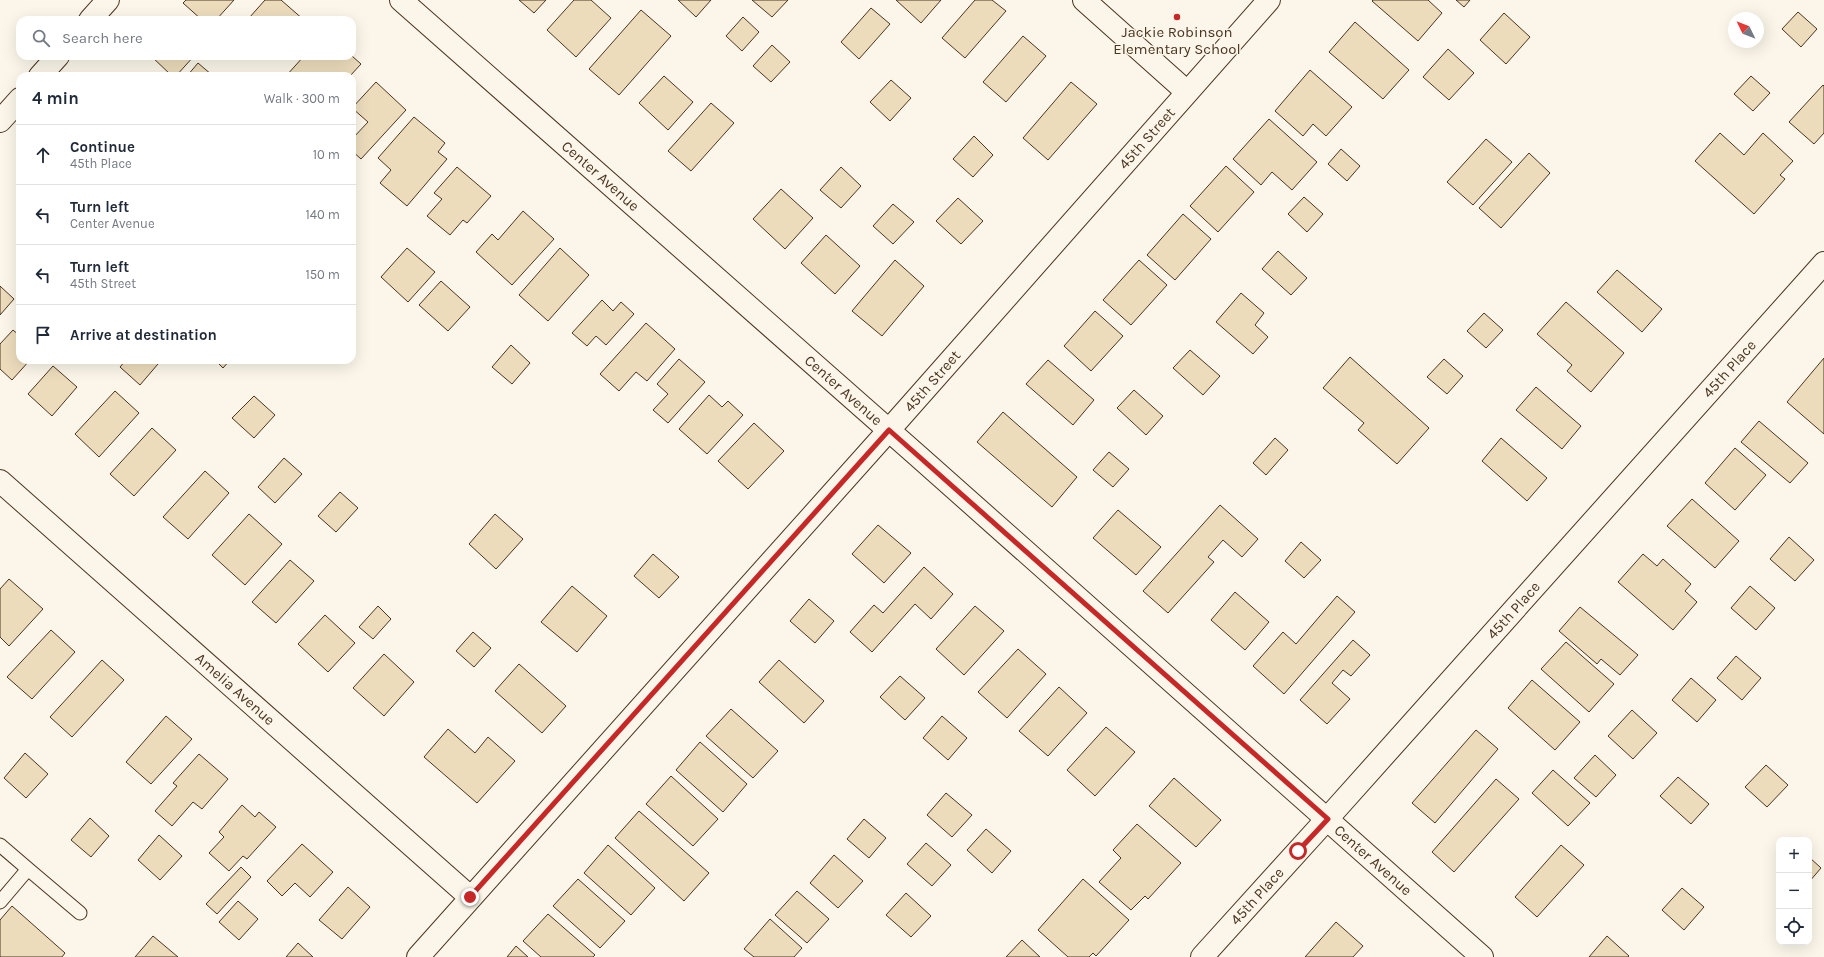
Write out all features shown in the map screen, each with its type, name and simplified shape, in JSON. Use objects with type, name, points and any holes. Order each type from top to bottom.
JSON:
[{"type":"street","points":[[94,16],[108,0]]},
{"type":"street","name":"Center Avenue","points":[[401,0],[889,430],[1482,957]]},
{"type":"street","points":[[1084,0],[1187,92]]},
{"type":"street","name":"45th Street","points":[[418,957],[470,897],[889,430],[1269,0]]},
{"type":"street","points":[[44,72],[54,60]]},
{"type":"street","points":[[0,122],[16,104]]},
{"type":"street","name":"45th Place","points":[[1202,957],[1328,819],[1824,263]]},
{"type":"street","name":"Amelia Avenue","points":[[0,481],[470,897]]},
{"type":"lane","points":[[0,845],[80,913]]},
{"type":"lane","points":[[0,902],[28,870]]},
{"type":"building","points":[[186,0],[234,0],[220,16],[198,16],[183,3]]},
{"type":"building","points":[[265,0],[281,0],[299,16],[251,16]]},
{"type":"building","points":[[519,0],[546,0],[534,13]]},
{"type":"building","points":[[574,0],[591,0],[611,18],[576,57],[547,30]]},
{"type":"building","points":[[678,0],[711,0],[696,17]]},
{"type":"building","points":[[752,0],[788,0],[772,17]]},
{"type":"building","points":[[896,0],[941,0],[921,23]]},
{"type":"building","points":[[975,0],[992,0],[1006,11],[965,58],[942,38]]},
{"type":"building","points":[[1428,0],[1442,13],[1418,41],[1372,1]]},
{"type":"building","points":[[1456,0],[1470,0],[1464,7]]},
{"type":"building","points":[[871,8],[890,24],[859,59],[841,42]]},
{"type":"building","points":[[641,10],[671,36],[619,95],[589,69]]},
{"type":"building","points":[[1798,12],[1817,29],[1801,47],[1782,29]]},
{"type":"building","points":[[1504,13],[1530,37],[1506,64],[1480,40]]},
{"type":"building","points":[[743,17],[759,32],[742,51],[726,36]]},
{"type":"building","points":[[1355,22],[1409,70],[1383,99],[1329,52]]},
{"type":"building","points":[[1023,36],[1046,56],[1006,102],[983,82]]},
{"type":"building","points":[[772,45],[790,62],[771,82],[753,66]]},
{"type":"building","points":[[1448,49],[1474,73],[1449,100],[1423,77]]},
{"type":"building","points":[[155,60],[190,60],[180,72],[168,72]]},
{"type":"building","points":[[300,60],[356,60],[361,64],[354,72],[290,72]]},
{"type":"building","points":[[198,63],[208,72],[190,72]]},
{"type":"building","points":[[1310,70],[1352,107],[1326,136],[1313,124],[1303,136],[1275,111]]},
{"type":"building","points":[[664,76],[693,102],[668,130],[639,103]]},
{"type":"building","points":[[1751,76],[1770,93],[1753,111],[1734,94]]},
{"type":"building","points":[[891,80],[911,98],[890,121],[870,102]]},
{"type":"building","points":[[376,82],[406,110],[361,159],[356,155],[356,135],[368,122],[356,112],[356,104]]},
{"type":"building","points":[[1071,82],[1097,104],[1048,160],[1023,138]]},
{"type":"building","points":[[1823,85],[1824,133],[1814,144],[1789,122]]},
{"type":"building","points":[[711,103],[734,123],[691,171],[668,151]]},
{"type":"building","points":[[414,117],[445,143],[438,152],[447,159],[407,206],[380,183],[391,170],[378,158]]},
{"type":"building","points":[[1269,119],[1317,162],[1292,190],[1272,172],[1261,185],[1233,159]]},
{"type":"building","points":[[1720,133],[1744,155],[1763,133],[1793,161],[1780,175],[1785,179],[1754,214],[1695,161]]},
{"type":"building","points":[[974,136],[993,155],[973,177],[953,159]]},
{"type":"building","points":[[1486,139],[1512,162],[1473,205],[1447,182]]},
{"type":"building","points":[[1341,149],[1360,166],[1347,181],[1328,164]]},
{"type":"building","points":[[1529,153],[1550,173],[1501,228],[1479,208]]},
{"type":"building","points":[[1226,166],[1254,192],[1218,232],[1190,206]]},
{"type":"building","points":[[457,167],[491,196],[467,223],[463,220],[450,235],[427,216],[442,199],[434,193]]},
{"type":"building","points":[[841,167],[861,186],[841,208],[820,190]]},
{"type":"building","points":[[781,189],[813,218],[785,249],[753,219]]},
{"type":"building","points":[[1304,197],[1323,214],[1307,232],[1288,214]]},
{"type":"building","points":[[958,198],[983,221],[961,244],[936,221]]},
{"type":"building","points":[[893,204],[914,222],[893,244],[873,226]]},
{"type":"building","points":[[523,211],[554,239],[512,285],[476,252],[492,234],[498,240]]},
{"type":"building","points":[[1183,214],[1211,239],[1175,280],[1147,255]]},
{"type":"building","points":[[826,235],[860,266],[835,294],[801,263]]},
{"type":"building","points":[[407,248],[435,272],[408,302],[381,277]]},
{"type":"building","points":[[560,248],[589,275],[548,321],[519,295]]},
{"type":"building","points":[[1278,251],[1307,278],[1291,295],[1262,269]]},
{"type":"building","points":[[895,260],[924,286],[882,336],[852,311]]},
{"type":"building","points":[[1139,260],[1167,285],[1131,325],[1103,300]]},
{"type":"building","points":[[1617,270],[1662,309],[1642,332],[1597,292]]},
{"type":"building","points":[[441,281],[470,307],[448,331],[419,305]]},
{"type":"building","points":[[0,286],[14,299],[0,315]]},
{"type":"building","points":[[1241,293],[1264,313],[1255,325],[1268,337],[1253,354],[1216,322]]},
{"type":"building","points":[[602,300],[613,311],[621,302],[634,314],[606,345],[596,336],[587,346],[572,333]]},
{"type":"building","points":[[1566,302],[1624,353],[1591,392],[1567,371],[1572,365],[1537,334]]},
{"type":"building","points":[[1095,311],[1123,336],[1091,371],[1064,346]]},
{"type":"building","points":[[1484,313],[1503,330],[1486,348],[1467,331]]},
{"type":"building","points":[[646,323],[675,349],[647,381],[636,372],[619,391],[600,374]]},
{"type":"building","points":[[13,330],[16,333],[16,364],[26,364],[12,380],[0,369],[0,344]]},
{"type":"building","points":[[511,345],[530,363],[512,384],[492,367]]},
{"type":"building","points":[[1190,350],[1220,376],[1203,395],[1173,368]]},
{"type":"building","points":[[1350,357],[1429,428],[1397,464],[1358,430],[1364,423],[1323,388]]},
{"type":"building","points":[[1824,358],[1824,434],[1787,402]]},
{"type":"building","points":[[679,359],[705,382],[668,423],[653,410],[668,394],[657,384]]},
{"type":"building","points":[[1444,359],[1463,376],[1447,394],[1427,377]]},
{"type":"building","points":[[1048,360],[1094,400],[1073,425],[1026,384]]},
{"type":"building","points":[[123,364],[158,364],[140,385],[120,367]]},
{"type":"building","points":[[219,364],[226,364],[223,368]]},
{"type":"building","points":[[53,366],[77,387],[52,416],[28,394]]},
{"type":"building","points":[[1536,387],[1581,426],[1562,449],[1516,410]]},
{"type":"building","points":[[1134,390],[1163,416],[1146,435],[1117,408]]},
{"type":"building","points":[[115,391],[139,413],[99,457],[75,434]]},
{"type":"building","points":[[709,395],[722,407],[728,401],[743,415],[707,454],[679,429]]},
{"type":"building","points":[[254,396],[275,415],[254,438],[232,418]]},
{"type":"building","points":[[1003,412],[1077,477],[1052,507],[977,442]]},
{"type":"building","points":[[1759,421],[1808,463],[1790,483],[1741,442]]},
{"type":"building","points":[[754,423],[784,451],[748,489],[718,461]]},
{"type":"building","points":[[152,428],[176,450],[134,496],[110,474]]},
{"type":"building","points":[[1275,438],[1288,450],[1266,475],[1253,463]]},
{"type":"building","points":[[1501,438],[1547,478],[1527,501],[1482,461]]},
{"type":"building","points":[[1735,448],[1766,475],[1735,510],[1705,483]]},
{"type":"building","points":[[1109,452],[1129,469],[1113,487],[1093,470]]},
{"type":"building","points":[[284,458],[302,474],[275,503],[258,487]]},
{"type":"building","points":[[205,471],[229,493],[188,539],[163,517]]},
{"type":"building","points":[[340,492],[358,508],[336,532],[318,516]]},
{"type":"building","points":[[1692,499],[1739,541],[1715,568],[1667,526]]},
{"type":"building","points":[[1220,505],[1258,539],[1242,557],[1223,540],[1208,557],[1214,562],[1168,613],[1143,591]]},
{"type":"building","points":[[1118,510],[1161,547],[1136,575],[1093,538]]},
{"type":"building","points":[[249,514],[282,544],[245,585],[212,555]]},
{"type":"building","points":[[495,514],[523,539],[496,569],[469,544]]},
{"type":"building","points":[[878,525],[911,553],[884,583],[852,554]]},
{"type":"building","points":[[1789,537],[1814,560],[1795,581],[1770,559]]},
{"type":"building","points":[[1301,542],[1321,560],[1304,578],[1285,561]]},
{"type":"building","points":[[653,554],[679,577],[659,598],[634,576]]},
{"type":"building","points":[[1643,554],[1657,566],[1663,559],[1691,584],[1685,591],[1697,602],[1673,630],[1618,582]]},
{"type":"building","points":[[290,560],[314,581],[276,623],[252,602]]},
{"type":"building","points":[[924,567],[953,594],[931,619],[915,604],[872,652],[850,632],[874,605],[883,613]]},
{"type":"building","points":[[9,579],[43,609],[9,646],[0,637],[0,589]]},
{"type":"building","points":[[572,586],[607,616],[577,652],[541,622]]},
{"type":"building","points":[[1750,586],[1775,608],[1756,630],[1731,608]]},
{"type":"building","points":[[1235,592],[1269,622],[1245,650],[1211,620]]},
{"type":"building","points":[[1337,596],[1355,612],[1284,694],[1253,666],[1283,632],[1296,644]]},
{"type":"building","points":[[809,599],[834,621],[815,643],[790,621]]},
{"type":"building","points":[[378,606],[391,619],[373,639],[359,627]]},
{"type":"building","points":[[975,606],[1004,631],[964,675],[936,649]]},
{"type":"building","points":[[1580,607],[1638,655],[1620,675],[1601,659],[1597,664],[1559,631]]},
{"type":"building","points":[[325,615],[355,643],[328,672],[298,644]]},
{"type":"building","points":[[51,630],[75,652],[32,699],[7,677]]},
{"type":"building","points":[[473,632],[491,648],[474,667],[456,651]]},
{"type":"building","points":[[1353,640],[1370,655],[1351,676],[1343,670],[1332,683],[1350,699],[1327,724],[1300,700]]},
{"type":"building","points":[[1566,642],[1614,684],[1589,712],[1541,669]]},
{"type":"building","points":[[1018,649],[1046,674],[1007,718],[978,692]]},
{"type":"building","points":[[384,654],[414,682],[384,716],[353,688]]},
{"type":"building","points":[[1736,656],[1761,678],[1742,700],[1717,678]]},
{"type":"building","points":[[102,660],[124,680],[72,737],[50,717]]},
{"type":"building","points":[[779,660],[824,701],[804,723],[759,682]]},
{"type":"building","points":[[519,664],[566,706],[542,733],[495,691]]},
{"type":"building","points":[[900,676],[925,698],[905,720],[880,697]]},
{"type":"building","points":[[1691,678],[1716,700],[1697,722],[1672,700]]},
{"type":"building","points":[[1532,680],[1580,722],[1555,750],[1508,708]]},
{"type":"building","points":[[1059,687],[1087,713],[1048,756],[1019,731]]},
{"type":"building","points":[[731,709],[778,751],[753,778],[706,736]]},
{"type":"building","points":[[1632,710],[1657,733],[1633,759],[1608,736]]},
{"type":"building","points":[[166,716],[192,739],[151,784],[126,762]]},
{"type":"building","points":[[942,716],[967,738],[948,760],[923,738]]},
{"type":"building","points":[[1106,727],[1135,752],[1095,796],[1067,770]]},
{"type":"building","points":[[448,729],[475,753],[488,737],[515,761],[477,803],[424,757]]},
{"type":"building","points":[[1476,730],[1498,749],[1435,823],[1412,803]]},
{"type":"building","points":[[700,742],[747,784],[723,812],[676,770]]},
{"type":"building","points":[[25,753],[48,774],[26,798],[4,778]]},
{"type":"building","points":[[199,754],[228,779],[202,809],[193,802],[172,826],[155,811],[177,786],[173,783]]},
{"type":"building","points":[[1595,755],[1616,775],[1596,797],[1574,778]]},
{"type":"building","points":[[1766,765],[1788,785],[1767,807],[1745,787]]},
{"type":"building","points":[[1553,770],[1590,803],[1568,826],[1532,793]]},
{"type":"building","points":[[671,776],[718,819],[693,846],[646,804]]},
{"type":"building","points":[[1678,777],[1709,804],[1691,824],[1660,796]]},
{"type":"building","points":[[1174,778],[1221,820],[1196,847],[1149,806]]},
{"type":"building","points":[[1496,779],[1519,799],[1454,872],[1432,852]]},
{"type":"building","points":[[946,793],[972,815],[952,837],[927,815]]},
{"type":"building","points":[[242,805],[255,817],[259,812],[276,827],[247,859],[243,856],[229,871],[209,853],[224,837],[219,832]]},
{"type":"building","points":[[639,811],[709,873],[684,901],[615,838]]},
{"type":"building","points":[[90,818],[109,836],[91,857],[71,840]]},
{"type":"building","points":[[864,819],[886,838],[869,858],[847,839]]},
{"type":"building","points":[[1137,824],[1181,863],[1148,899],[1145,896],[1131,910],[1099,882],[1121,858],[1113,850]]},
{"type":"building","points":[[986,829],[1011,851],[992,873],[967,850]]},
{"type":"building","points":[[159,835],[182,856],[160,880],[138,860]]},
{"type":"building","points":[[926,843],[951,865],[932,886],[907,864]]},
{"type":"building","points":[[302,844],[333,872],[310,897],[295,883],[282,896],[267,881]]},
{"type":"building","points":[[608,845],[655,888],[631,915],[584,873]]},
{"type":"building","points":[[1561,845],[1584,865],[1537,917],[1515,897]]},
{"type":"building","points":[[834,855],[863,881],[838,908],[810,883]]},
{"type":"building","points":[[1812,860],[1821,868],[1812,878]]},
{"type":"building","points":[[241,867],[251,877],[217,914],[206,904]]},
{"type":"building","points":[[578,879],[625,921],[600,948],[553,906]]},
{"type":"building","points":[[1083,879],[1129,920],[1096,956],[1093,953],[1089,957],[1068,957],[1038,930]]},
{"type":"building","points":[[348,887],[370,907],[342,939],[319,920]]},
{"type":"building","points":[[1682,888],[1704,907],[1684,930],[1662,910]]},
{"type":"building","points":[[797,891],[829,919],[807,943],[775,915]]},
{"type":"building","points":[[906,893],[931,916],[911,937],[886,915]]},
{"type":"building","points":[[238,901],[258,919],[239,940],[219,922]]},
{"type":"building","points":[[12,906],[65,953],[62,957],[0,957],[0,920]]},
{"type":"building","points":[[548,914],[595,955],[593,957],[541,957],[523,941]]},
{"type":"building","points":[[770,919],[802,948],[794,957],[754,957],[744,949]]},
{"type":"building","points":[[1336,922],[1363,946],[1353,957],[1305,957]]},
{"type":"building","points":[[153,936],[178,957],[135,957]]},
{"type":"building","points":[[1607,936],[1629,956],[1589,957]]},
{"type":"building","points":[[1022,940],[1040,957],[1006,957]]},
{"type":"building","points":[[298,943],[313,957],[286,957]]},
{"type":"building","points":[[516,946],[528,957],[507,957]]},
{"type":"place","name":"Jackie Robinson Elementary School","points":[[1177,17]]},
{"type":"route","points":[[470,897],[889,430],[1328,819],[1298,851]]}]
